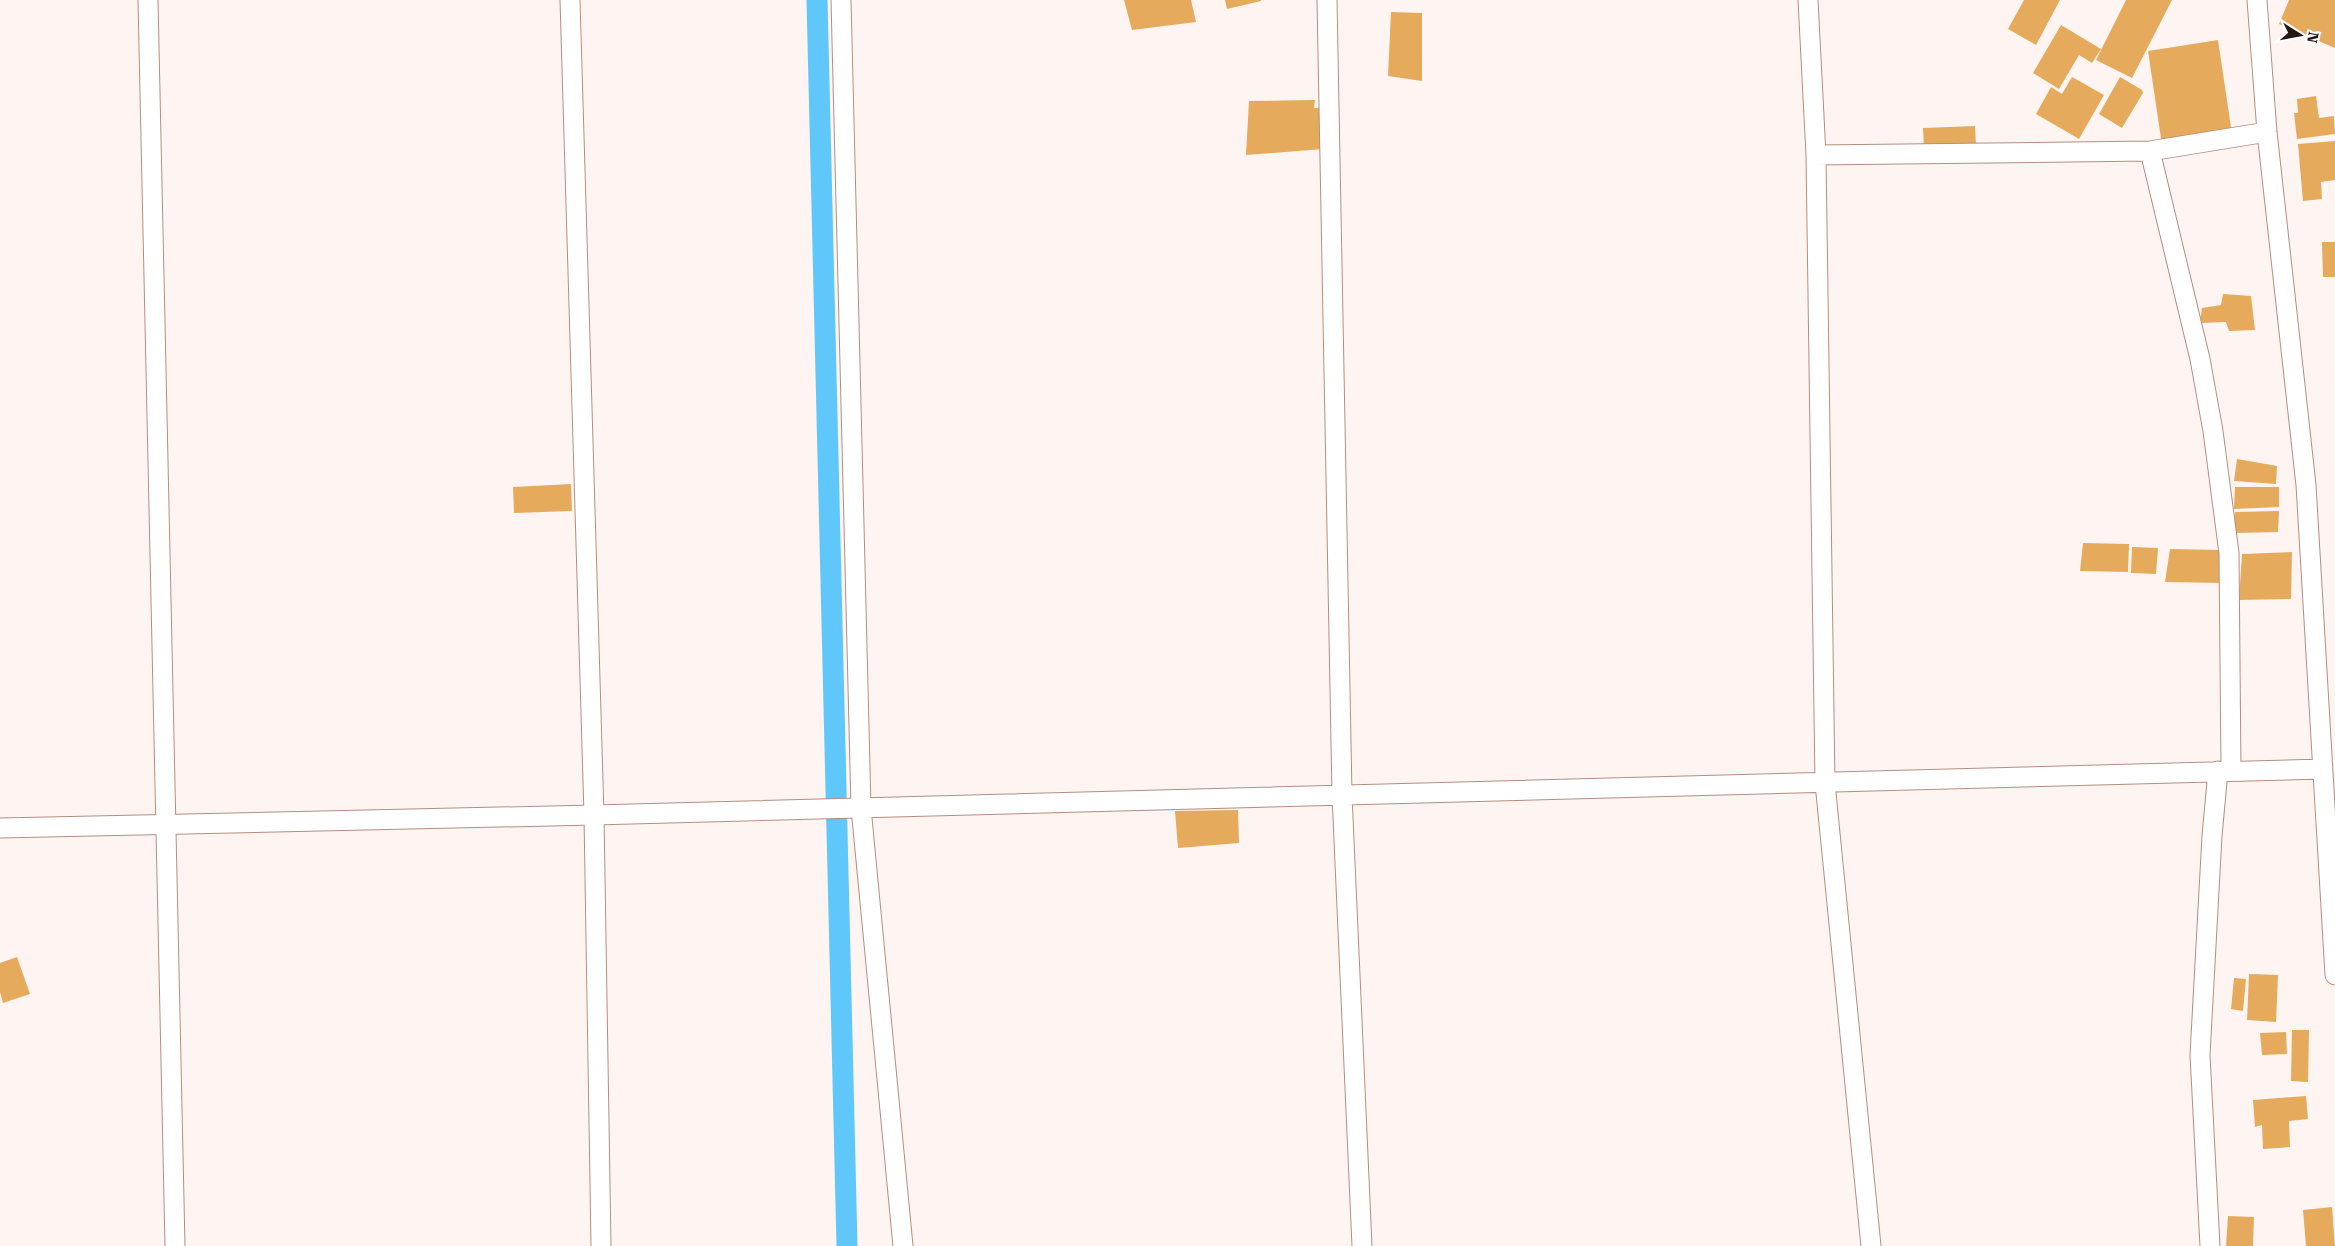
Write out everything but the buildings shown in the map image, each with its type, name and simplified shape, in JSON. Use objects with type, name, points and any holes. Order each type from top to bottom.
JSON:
[{"type":"street","points":[[148,0],[175,1246]]},
{"type":"street","points":[[570,0],[594,815],[601,1246]]},
{"type":"street","points":[[840,0],[860,808],[903,1246]]},
{"type":"street","points":[[1327,0],[1342,795],[1362,1246]]},
{"type":"street","points":[[1808,0],[1816,155],[1825,783],[1871,1246]]},
{"type":"street","points":[[2257,0],[2267,132],[2306,485],[2322,769],[2333,913],[2335,974]]},
{"type":"street","points":[[1816,155],[2150,151],[2267,132]]},
{"type":"street","points":[[2150,151],[2200,359],[2229,552],[2224,770],[2212,836],[2200,1054],[2210,1246]]},
{"type":"street","points":[[0,828],[594,815],[1825,783],[2224,770],[2322,769]]},
{"type":"waterway","points":[[817,0],[847,1246]]}]
